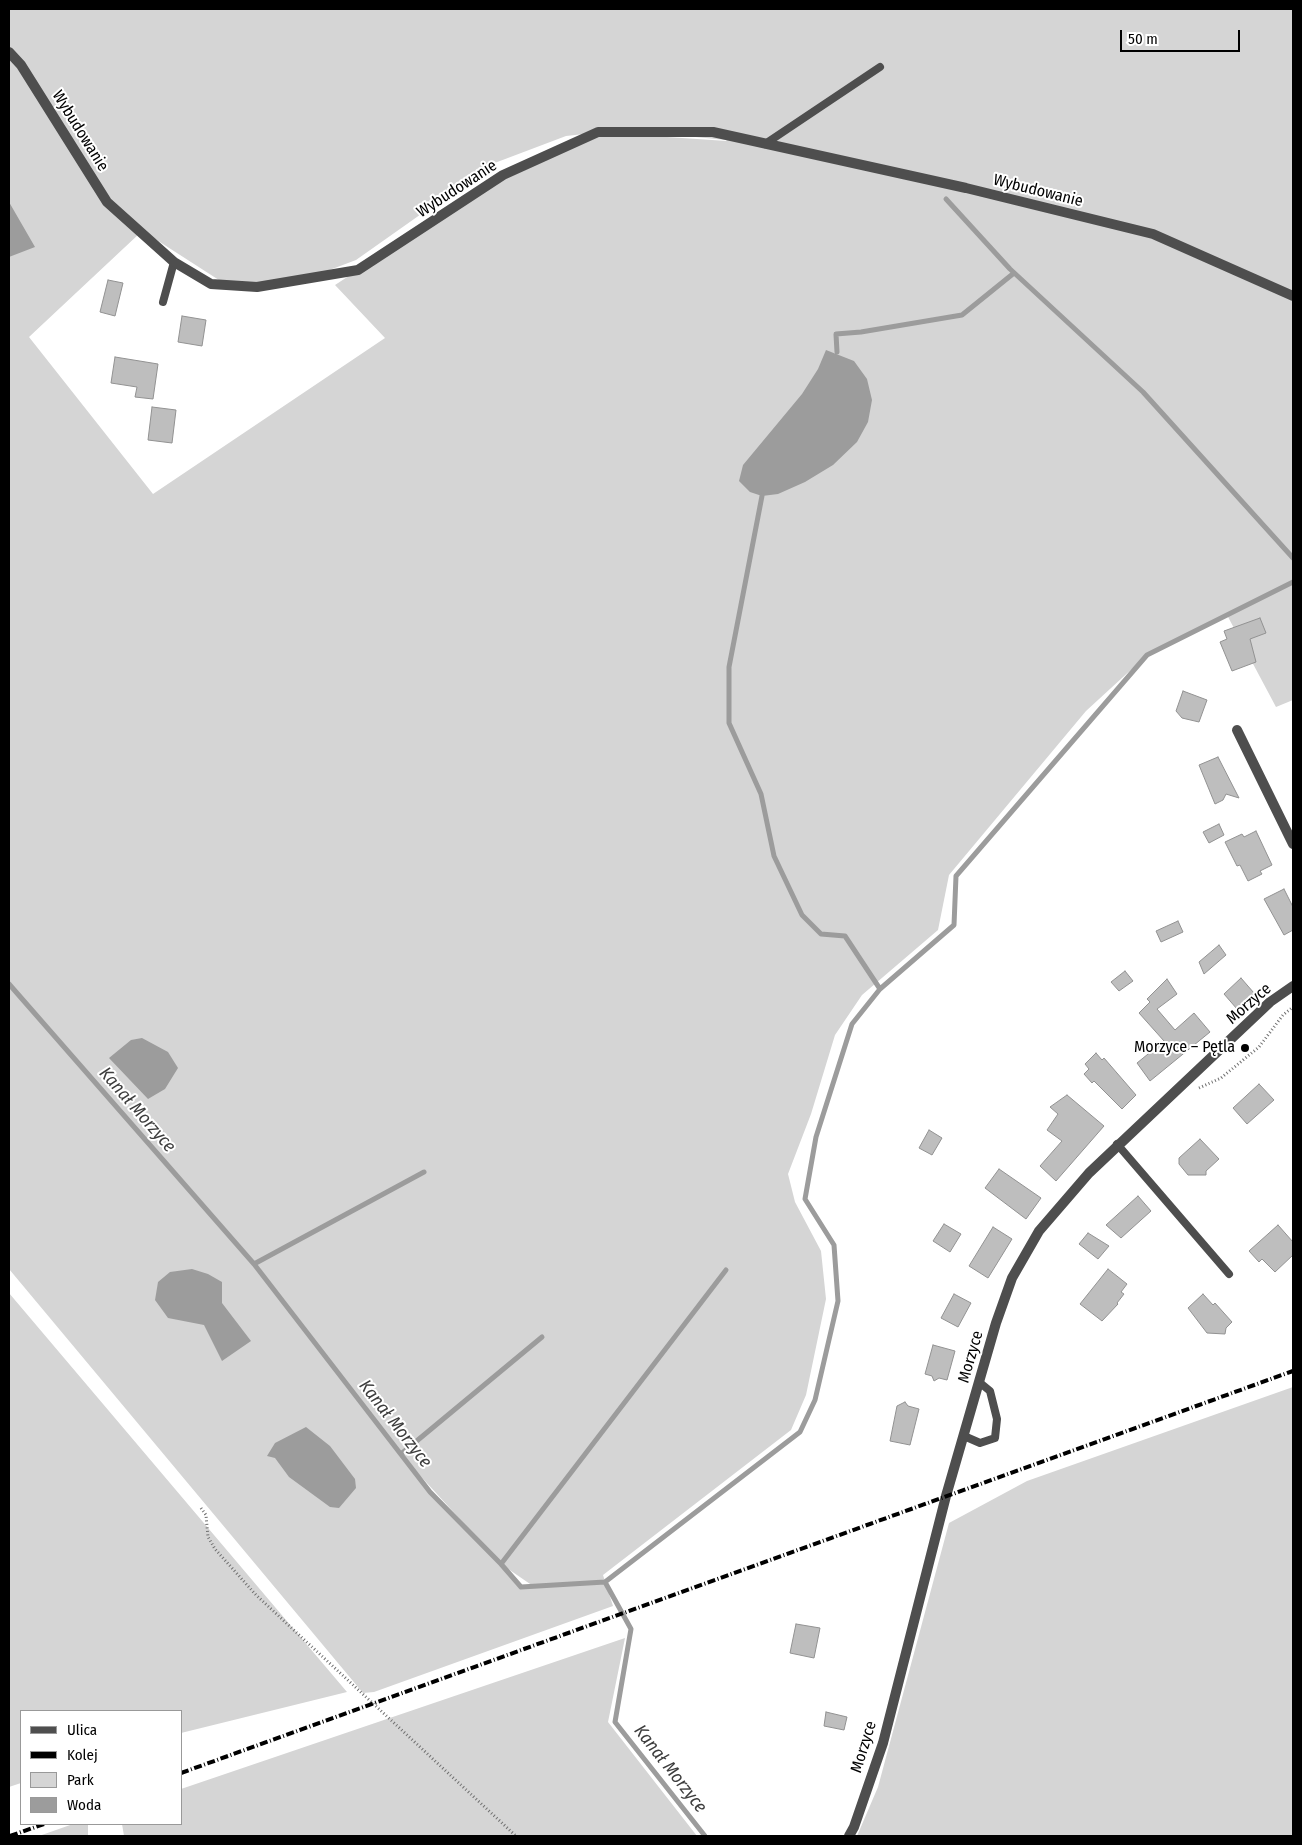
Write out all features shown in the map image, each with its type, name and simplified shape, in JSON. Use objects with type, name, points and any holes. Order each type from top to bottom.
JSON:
[{"type":"street","name":"Wybudowanie","points":[[9,52],[21,66],[107,202],[174,262],[211,284],[257,288],[358,270],[503,175],[598,132],[713,132],[966,188],[1153,234],[1293,296]]},
{"type":"street","points":[[1237,730],[1293,844]]},
{"type":"street","name":"Morzyce","points":[[849,1836],[854,1827],[882,1744],[979,1382],[1012,1278],[1039,1231],[1117,1144],[1270,1002],[1293,986]]},
{"type":"lane","points":[[765,144],[880,66]]},
{"type":"lane","points":[[162,302],[174,262]]},
{"type":"lane","points":[[1117,1144],[1230,1274]]},
{"type":"lane","points":[[964,1436],[980,1443],[995,1438],[997,1419],[990,1391],[979,1382]]},
{"type":"path","points":[[1193,1091],[1221,1078],[1244,1060],[1258,1047],[1283,1015],[1293,1007]]},
{"type":"path","points":[[201,1508],[206,1515],[208,1537],[215,1549],[256,1595],[516,1836]]},
{"type":"green space","points":[[9,9],[1293,9],[1293,700],[1276,707],[1227,615],[1147,655],[1086,711],[949,875],[938,930],[862,995],[835,1035],[811,1114],[788,1174],[795,1202],[821,1251],[826,1299],[806,1395],[791,1430],[603,1575],[613,1606],[374,1692],[363,1693],[9,1269]],"holes":[[[624,130],[726,140],[727,141],[607,133]],[[593,133],[493,182],[335,285],[385,338],[153,494],[29,337],[140,233],[135,226],[222,282],[295,283],[356,260],[492,164],[566,136]],[[415,1470],[501,1564],[533,1586],[521,1587],[437,1499]]]},
{"type":"green space","points":[[9,1293],[347,1692],[182,1733],[182,1710],[20,1710],[20,1783],[9,1787]]},
{"type":"green space","points":[[1293,1387],[1293,1836],[857,1836],[878,1787],[949,1523],[1027,1481]]},
{"type":"green space","points":[[625,1638],[608,1722],[697,1836],[124,1836],[122,1825],[182,1825],[182,1789]]},
{"type":"green space","points":[[70,1825],[88,1825],[88,1836],[39,1836]]},
{"type":"water","points":[[9,202],[35,247],[9,257]]},
{"type":"water","points":[[826,350],[854,361],[867,379],[872,400],[868,422],[857,442],[833,465],[805,482],[778,494],[762,496],[750,492],[739,481],[743,465],[802,394],[818,369]]},
{"type":"water","points":[[142,1038],[168,1052],[178,1068],[165,1089],[148,1099],[109,1058],[131,1040]]},
{"type":"water","points":[[192,1269],[208,1274],[222,1282],[222,1303],[251,1341],[222,1361],[204,1325],[168,1318],[155,1300],[158,1282],[170,1272]]},
{"type":"water","points":[[306,1427],[330,1446],[355,1479],[356,1488],[339,1508],[330,1507],[289,1477],[275,1458],[267,1456],[275,1443]]},
{"type":"building","points":[[108,280],[123,283],[115,316],[100,312]]},
{"type":"building","points":[[182,316],[206,320],[202,346],[178,342]]},
{"type":"building","points":[[115,357],[158,364],[153,399],[135,397],[137,387],[111,383]]},
{"type":"building","points":[[152,407],[176,410],[172,443],[148,440]]},
{"type":"building","points":[[1260,618],[1266,633],[1250,639],[1256,662],[1232,671],[1220,642],[1227,639],[1224,631]]},
{"type":"building","points":[[1183,691],[1207,700],[1199,722],[1182,718],[1176,711]]},
{"type":"building","points":[[1218,757],[1239,798],[1226,794],[1223,800],[1215,804],[1199,765]]},
{"type":"building","points":[[1219,824],[1224,835],[1209,843],[1203,832]]},
{"type":"building","points":[[1256,831],[1272,865],[1260,871],[1262,874],[1248,881],[1240,865],[1237,866],[1225,842],[1242,834],[1244,837]]},
{"type":"building","points":[[1284,889],[1293,907],[1293,930],[1284,935],[1264,899]]},
{"type":"building","points":[[1178,921],[1183,932],[1161,942],[1156,931]]},
{"type":"building","points":[[1219,945],[1226,955],[1204,974],[1199,962]]},
{"type":"building","points":[[1125,971],[1133,981],[1119,991],[1111,982]]},
{"type":"building","points":[[1241,978],[1254,993],[1237,1009],[1224,994]]},
{"type":"building","points":[[1167,979],[1177,994],[1157,1009],[1175,1030],[1194,1013],[1210,1032],[1150,1081],[1137,1063],[1164,1041],[1139,1013],[1150,1002],[1147,999]]},
{"type":"building","points":[[1096,1053],[1102,1060],[1104,1058],[1136,1095],[1122,1109],[1094,1081],[1092,1083],[1084,1074],[1089,1069],[1085,1064]]},
{"type":"building","points":[[1259,1084],[1274,1100],[1247,1124],[1233,1108]]},
{"type":"building","points":[[1067,1095],[1104,1126],[1056,1181],[1040,1166],[1062,1141],[1047,1130],[1058,1114],[1050,1107]]},
{"type":"building","points":[[929,1130],[942,1138],[932,1155],[919,1148]]},
{"type":"building","points":[[1200,1139],[1219,1159],[1206,1171],[1206,1175],[1188,1175],[1179,1164],[1179,1158]]},
{"type":"building","points":[[999,1169],[1041,1198],[1026,1219],[985,1188]]},
{"type":"building","points":[[1138,1196],[1151,1211],[1121,1238],[1106,1225]]},
{"type":"building","points":[[944,1224],[961,1234],[950,1252],[933,1241]]},
{"type":"building","points":[[1278,1225],[1293,1242],[1293,1255],[1275,1272],[1262,1259],[1259,1262],[1249,1251]]},
{"type":"building","points":[[993,1227],[1012,1239],[988,1278],[969,1266]]},
{"type":"building","points":[[1088,1233],[1109,1246],[1098,1259],[1079,1244]]},
{"type":"building","points":[[1108,1269],[1127,1284],[1121,1292],[1124,1294],[1118,1304],[1102,1321],[1080,1304]]},
{"type":"building","points":[[954,1294],[971,1303],[958,1327],[941,1318]]},
{"type":"building","points":[[1203,1294],[1213,1305],[1215,1303],[1232,1322],[1226,1328],[1225,1334],[1207,1333],[1188,1308]]},
{"type":"building","points":[[933,1345],[955,1351],[947,1380],[939,1378],[934,1381],[932,1376],[925,1374]]},
{"type":"building","points":[[905,1402],[908,1406],[919,1409],[910,1445],[890,1441],[897,1406]]},
{"type":"building","points":[[796,1624],[820,1628],[814,1658],[790,1653]]},
{"type":"building","points":[[826,1712],[847,1717],[844,1730],[824,1726]]},
{"type":"waterway","points":[[946,199],[1010,269],[1143,392],[1293,558]]},
{"type":"waterway","points":[[837,352],[836,334],[861,332],[962,315],[1014,273]]},
{"type":"waterway","points":[[762,496],[729,667],[729,723],[761,794],[774,856],[802,915],[821,934],[845,936],[880,989]]},
{"type":"waterway","points":[[605,1582],[800,1432],[815,1400],[838,1301],[834,1245],[805,1199],[816,1137],[852,1024],[880,989],[954,925],[956,876],[1147,655],[1293,582]]},
{"type":"waterway","name":"Kanał Morzyce","points":[[9,984],[254,1264],[430,1492],[521,1587],[605,1582],[631,1629],[615,1722],[705,1836]]},
{"type":"waterway","points":[[254,1264],[424,1172]]},
{"type":"waterway","points":[[501,1564],[726,1270]]},
{"type":"waterway","points":[[401,1454],[542,1337]]},
{"type":"railway","points":[[182,1773],[1293,1371]]},
{"type":"railway","points":[[10,1836],[41,1825]]},
{"type":"place","name":"Morzyce – Pętla","points":[[1245,1048]]}]
